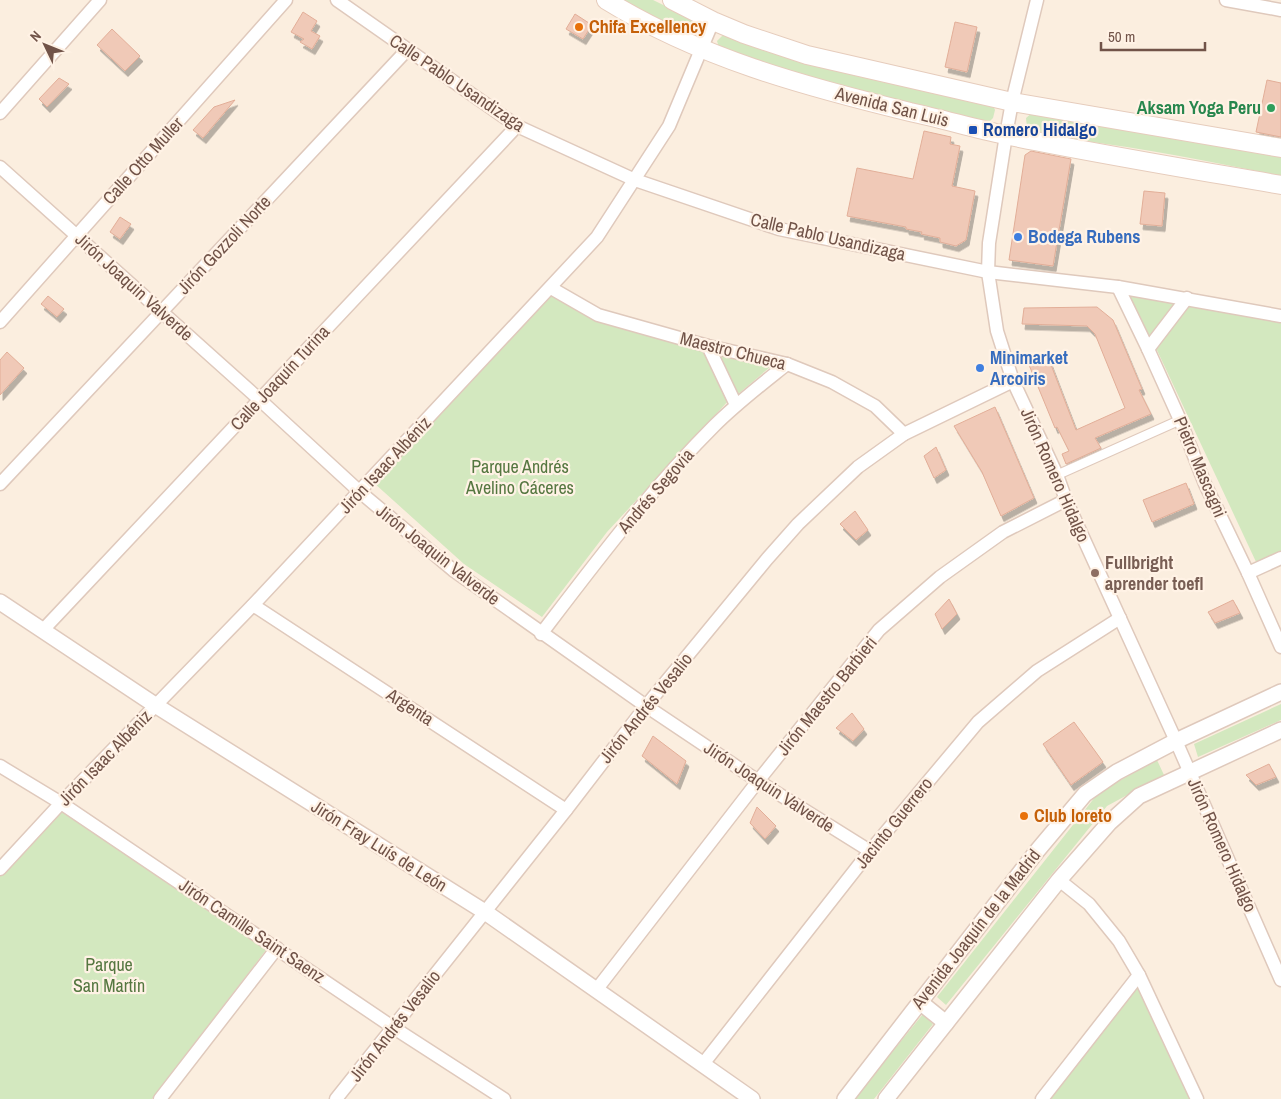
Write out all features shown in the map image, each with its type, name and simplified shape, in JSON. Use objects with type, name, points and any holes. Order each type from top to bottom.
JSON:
[{"type":"main road","name":"Avenida San Luis","points":[[606,0],[631,16],[702,50],[759,71],[826,92],[1006,135],[1281,186]]},
{"type":"main road","name":"Avenida San Luis","points":[[672,0],[744,34],[807,54],[1012,102],[1281,148]]},
{"type":"street","points":[[0,113],[100,0]]},
{"type":"street","name":"Calle Otto Muller","points":[[0,322],[286,0]]},
{"type":"street","name":"Calle Pablo Usandizaga","points":[[337,0],[517,126],[635,180],[779,229],[988,272],[1118,287],[1281,316]]},
{"type":"street","name":"Jirón Romero Hidalgo","points":[[1037,0],[1012,102],[989,243],[988,272],[997,331],[1012,381],[1057,475],[1066,500],[1190,772],[1281,980]]},
{"type":"street","points":[[1226,0],[1281,10]]},
{"type":"street","name":"Jirón Isaac Albéniz","points":[[0,869],[360,492],[597,237],[669,126],[713,21]]},
{"type":"street","name":"Jirón Gozzoli Norte","points":[[0,484],[407,50]]},
{"type":"street","name":"Calle Joaquín Turina","points":[[43,630],[517,126]]},
{"type":"street","name":"Jirón Joaquin Valverde","points":[[0,167],[360,492],[453,570],[541,634],[646,706],[758,781],[870,851]]},
{"type":"street","name":"Pietro Mascagni","points":[[1118,287],[1148,348],[1180,420],[1205,484],[1281,647]]},
{"type":"street","name":"Maestro Chueca","points":[[551,288],[598,315],[708,346],[787,364],[832,382],[875,406],[904,434]]},
{"type":"street","points":[[1148,348],[1187,298]]},
{"type":"street","points":[[708,346],[736,405]]},
{"type":"street","name":"Andrés Segovia","points":[[541,634],[609,544],[666,477],[736,405],[787,364]]},
{"type":"street","name":"Jirón Andrés Vesalio","points":[[336,1099],[566,810],[646,706],[798,524],[858,467],[904,434],[1012,381]]},
{"type":"street","points":[[1057,475],[1180,420]]},
{"type":"street","name":"Jirón Maestro Barbieri","points":[[597,989],[758,781],[879,630],[940,577],[1003,532],[1066,500]]},
{"type":"street","points":[[1248,573],[1281,558]]},
{"type":"street","name":"Jirón Fray Luís de León","points":[[0,602],[155,705],[485,912],[752,1099]]},
{"type":"street","name":"Argenta","points":[[253,605],[566,810]]},
{"type":"street","name":"Jacinto Guerrero","points":[[703,1064],[870,851],[978,722],[1037,671],[1120,618]]},
{"type":"street","name":"Avenida Joaquín de la Madrid","points":[[845,1099],[1037,851],[1085,794],[1117,772],[1176,741],[1281,692]]},
{"type":"street","name":"Avenida Joaquín de la Madrid","points":[[886,1099],[1059,880],[1109,823],[1139,796],[1281,730]]},
{"type":"street","name":"Jirón Camille Saint Saenz","points":[[0,766],[61,803],[394,1028],[504,1099]]},
{"type":"street","points":[[1059,880],[1089,904],[1119,941],[1139,975],[1196,1099]]},
{"type":"street","points":[[160,1099],[277,948]]},
{"type":"street","points":[[1042,1099],[1139,975]]},
{"type":"street","points":[[920,1002],[946,1023]]},
{"type":"green space","points":[[619,0],[653,0],[692,19],[694,23],[692,32],[688,34]]},
{"type":"green space","points":[[724,34],[993,105],[995,110],[993,118],[989,122],[980,121],[839,88],[719,48],[717,41]]},
{"type":"green space","points":[[1033,112],[1281,157],[1281,176],[1154,152],[1043,136],[1027,128],[1026,118]]},
{"type":"green space","name":"Parque Andrés Avelino Cáceres","points":[[551,294],[704,349],[729,400],[607,532],[542,617],[464,564],[374,483]]},
{"type":"green space","points":[[1126,296],[1181,302],[1151,341]]},
{"type":"green space","points":[[1190,304],[1281,321],[1281,553],[1257,564],[1156,348]]},
{"type":"green space","points":[[714,350],[776,362],[737,395]]},
{"type":"green space","points":[[1281,704],[1281,720],[1198,757],[1194,744]]},
{"type":"green space","points":[[1157,760],[1164,775],[1107,806],[946,1005],[937,997],[1099,792]]},
{"type":"green space","name":"Parque San Martín","points":[[62,810],[266,950],[152,1099],[0,1099],[0,876]]},
{"type":"green space","points":[[1141,983],[1191,1099],[1049,1099]]},
{"type":"green space","points":[[923,1014],[933,1024],[874,1099],[854,1099]]},
{"type":"building","points":[[303,12],[317,21],[311,31],[320,36],[312,49],[300,42],[304,39],[291,32]]},
{"type":"building","name":"Chifa Excellency","points":[[575,14],[592,25],[583,39],[566,29]]},
{"type":"building","points":[[955,22],[977,27],[967,72],[945,67]]},
{"type":"building","points":[[112,29],[140,56],[125,71],[97,45]]},
{"type":"building","points":[[59,78],[69,84],[47,107],[39,99]]},
{"type":"building","name":"Aksam Yoga Peru","points":[[1267,80],[1281,83],[1281,137],[1256,132]]},
{"type":"building","points":[[235,100],[203,138],[193,130],[214,107]]},
{"type":"building","points":[[924,131],[951,137],[950,144],[960,146],[952,186],[975,191],[966,240],[956,246],[940,242],[940,238],[921,234],[922,232],[906,229],[906,227],[847,216],[857,168],[913,179]]},
{"type":"building","points":[[1031,151],[1071,159],[1053,266],[1009,260],[1025,155]]},
{"type":"building","points":[[1144,191],[1165,193],[1162,226],[1140,224]]},
{"type":"building","points":[[120,217],[131,224],[120,239],[110,232]]},
{"type":"building","points":[[48,296],[64,309],[57,317],[41,304]]},
{"type":"building","points":[[1097,307],[1113,320],[1142,389],[1139,390],[1151,414],[1095,438],[1101,448],[1066,464],[1062,454],[1069,451],[1057,427],[1055,428],[1029,365],[1048,357],[1076,430],[1125,408],[1095,334],[1087,326],[1022,324],[1024,308]]},
{"type":"building","points":[[7,352],[24,368],[0,395],[0,360]]},
{"type":"building","points":[[995,407],[1034,498],[1001,516],[982,472],[954,426]]},
{"type":"building","points":[[936,447],[946,470],[934,478],[924,456]]},
{"type":"building","points":[[1186,483],[1194,504],[1152,522],[1143,500]]},
{"type":"building","points":[[855,511],[868,530],[856,540],[840,524]]},
{"type":"building","points":[[949,599],[957,614],[942,629],[935,614]]},
{"type":"building","points":[[1233,600],[1240,613],[1215,623],[1208,612]]},
{"type":"building","points":[[852,713],[864,729],[853,741],[836,728]]},
{"type":"building","points":[[1074,722],[1103,762],[1071,785],[1043,744]]},
{"type":"building","points":[[653,736],[686,761],[677,784],[642,756]]},
{"type":"building","points":[[1269,764],[1276,777],[1256,785],[1246,775]]},
{"type":"building","points":[[757,807],[776,826],[765,839],[750,823]]},
{"type":"place","name":"Chifa Excellency","points":[[579,27]]},
{"type":"place","name":"Aksam Yoga Peru","points":[[1271,108]]},
{"type":"place","name":"Romero Hidalgo","points":[[973,130]]},
{"type":"place","name":"Bodega Rubens","points":[[1018,237]]},
{"type":"place","name":"Minimarket Arcoiris","points":[[980,368]]},
{"type":"place","name":"Fullbright aprender toefl","points":[[1095,573]]},
{"type":"place","name":"Club loreto","points":[[1024,816]]}]
